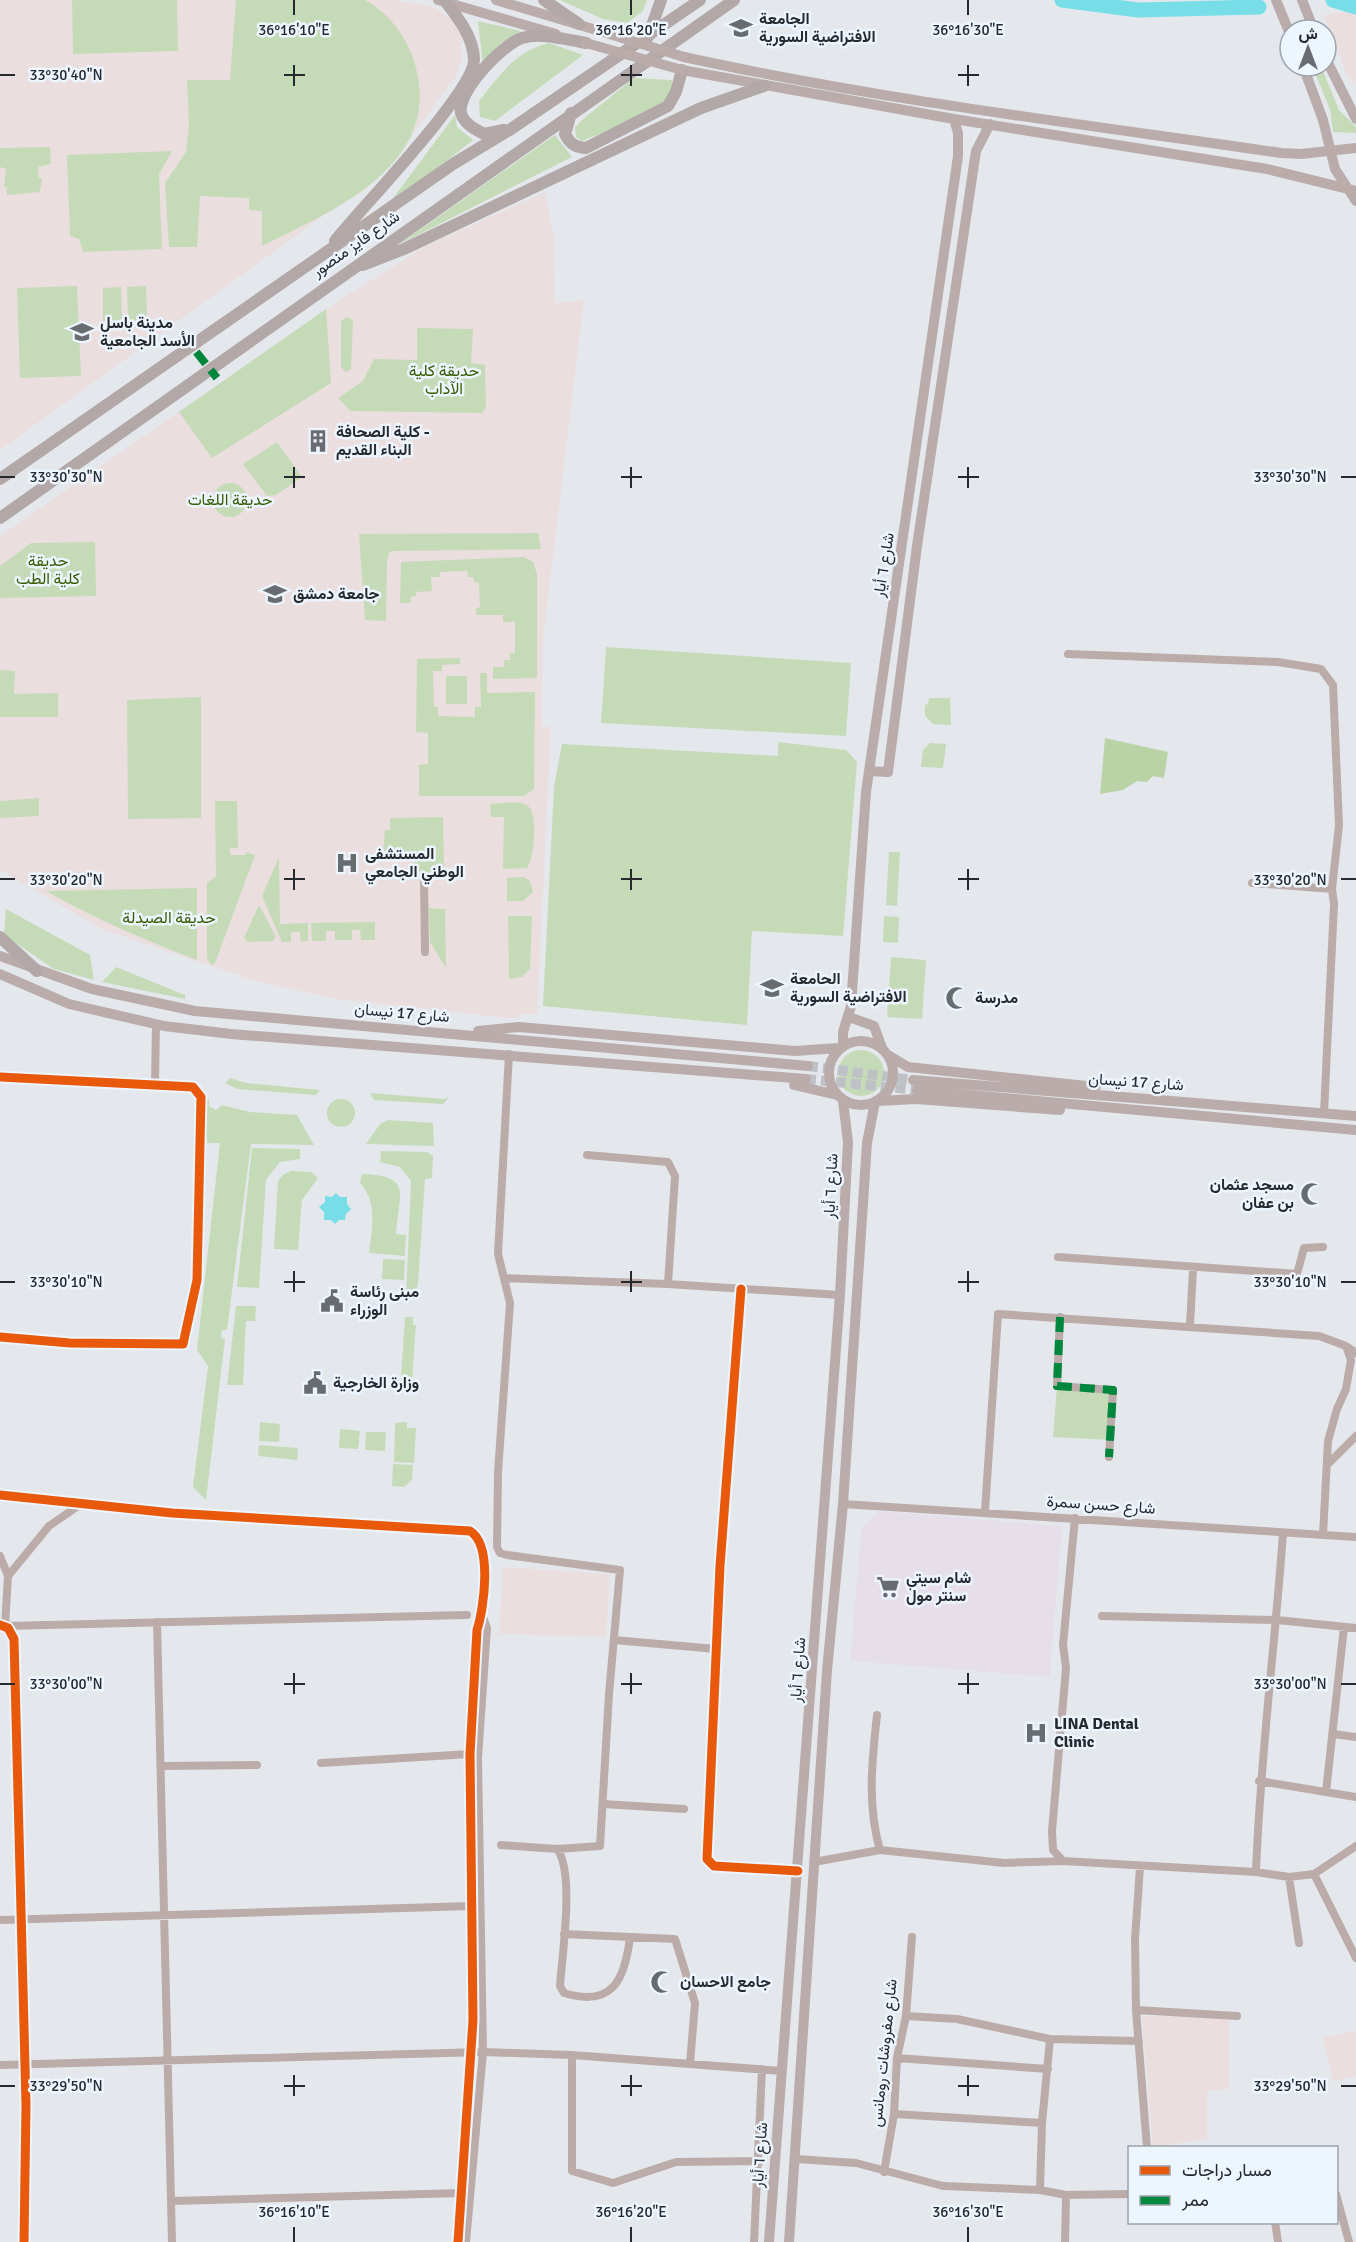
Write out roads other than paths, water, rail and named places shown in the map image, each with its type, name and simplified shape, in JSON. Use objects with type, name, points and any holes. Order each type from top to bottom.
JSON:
[{"type":"highway","points":[[544,0],[579,24]]},
{"type":"highway","points":[[648,37],[661,0]]},
{"type":"highway","name":"شارع فايز منصور","points":[[0,479],[453,164],[511,129],[700,0]]},
{"type":"highway","name":"شارع فايز منصور","points":[[0,518],[734,0]]},
{"type":"highway","points":[[328,250],[355,216],[388,183],[465,85],[475,61],[471,39],[442,1]]},
{"type":"highway","points":[[511,129],[484,134],[465,122],[461,112],[462,100],[496,54],[514,41],[526,36],[586,42]]},
{"type":"highway","points":[[572,113],[565,134],[569,142],[577,148],[586,148],[668,106],[676,92],[682,70]]},
{"type":"highway","points":[[350,269],[404,249],[701,108],[764,86]]},
{"type":"highway","points":[[0,937],[37,971]]},
{"type":"main road","points":[[496,0],[684,57],[939,102],[1281,153],[1332,152],[1356,148]]},
{"type":"main road","points":[[1276,0],[1283,18]]},
{"type":"main road","points":[[1302,0],[1309,18]]},
{"type":"main road","points":[[442,1],[682,70],[954,119],[1267,169],[1351,189]]},
{"type":"main road","points":[[1307,78],[1332,152],[1335,169],[1351,189],[1356,201]]},
{"type":"main road","points":[[1336,78],[1356,119]]},
{"type":"main road","name":"شارع ٦ أيار","points":[[841,1047],[843,1032],[849,1017],[869,771],[924,408],[959,148],[954,119]]},
{"type":"main road","name":"شارع ٦ أيار","points":[[869,771],[888,772],[917,546],[953,318],[976,151],[990,124]]},
{"type":"main road","points":[[951,212],[967,214]]},
{"type":"main road","points":[[937,315],[953,318]]},
{"type":"main road","points":[[924,408],[938,410]]},
{"type":"main road","points":[[902,543],[917,546]]},
{"type":"main road","points":[[891,617],[907,620]]},
{"type":"main road","points":[[885,667],[900,670]]},
{"type":"main road","name":"شارع 17 نيسان","points":[[0,956],[92,989],[195,1011],[808,1066]]},
{"type":"main road","name":"شارع 17 نيسان","points":[[0,974],[69,1004],[156,1024],[231,1034],[512,1054],[806,1079]]},
{"type":"main road","points":[[849,1017],[874,1026],[893,1068],[892,1083],[877,1102]]},
{"type":"main road","points":[[469,1034],[487,1029],[519,1027],[795,1051],[841,1047],[865,1041],[908,1067],[1209,1097],[1224,1104]]},
{"type":"main road","points":[[840,1098],[829,1080],[828,1071],[830,1063],[841,1047]]},
{"type":"main road","points":[[512,1054],[538,1062],[795,1085],[864,1106],[877,1102],[916,1099],[1175,1119],[1222,1117]]},
{"type":"main road","name":"شارع 17 نيسان","points":[[1356,1116],[1224,1104],[915,1085],[1356,1130]]},
{"type":"main road","name":"شارع ٦ أيار","points":[[769,2242],[840,1295],[848,1142],[840,1098]]},
{"type":"main road","name":"شارع ٦ أيار","points":[[789,2242],[827,1671],[843,1504],[868,1130],[877,1102]]},
{"type":"main road","points":[[845,1204],[864,1206]]},
{"type":"main road","points":[[788,2012],[806,2013]]},
{"type":"street","points":[[1068,654],[1278,662],[1321,669],[1333,685],[1339,825],[1332,889],[1334,904],[1324,1113]]},
{"type":"street","points":[[424,877],[425,952]]},
{"type":"street","points":[[1252,883],[1332,889]]},
{"type":"street","points":[[156,1024],[156,1084]]},
{"type":"street","points":[[501,1845],[557,1850],[598,1848],[620,1570],[507,1555],[500,1553],[497,1547],[498,1472],[510,1303],[498,1254],[512,1054]]},
{"type":"street","points":[[0,1077],[193,1087],[201,1096],[197,1280],[183,1344],[70,1342],[0,1337]]},
{"type":"street","points":[[587,1155],[668,1162],[675,1176],[668,1284]]},
{"type":"street","points":[[1058,1257],[1193,1269],[1297,1274],[1304,1248],[1323,1247]]},
{"type":"street","points":[[1190,1326],[1193,1269]]},
{"type":"street","points":[[504,1278],[668,1284],[840,1295]]},
{"type":"street","points":[[741,1288],[716,1649],[707,1859],[714,1866],[798,1871]]},
{"type":"street","points":[[985,1511],[998,1314],[1319,1336],[1346,1346],[1356,1353]]},
{"type":"street","points":[[1060,1317],[1057,1386],[1113,1390],[1110,1457]]},
{"type":"street","points":[[1323,1535],[1330,1433],[1347,1389],[1351,1360],[1346,1346]]},
{"type":"street","points":[[1328,1464],[1356,1436]]},
{"type":"street","points":[[0,1495],[172,1512],[470,1531],[479,1538],[482,1547],[482,1614],[486,1628],[478,1758],[483,2052],[466,2242]]},
{"type":"street","points":[[8,1576],[49,1526],[81,1504]]},
{"type":"street","name":"شارع حسن سمرة","points":[[843,1504],[985,1511],[1356,1537]]},
{"type":"street","points":[[1063,1861],[1053,1850],[1052,1831],[1066,1668],[1063,1645],[1075,1518]]},
{"type":"street","points":[[1256,1872],[1259,1781],[1283,1533]]},
{"type":"street","points":[[0,1556],[8,1576],[2,1625]]},
{"type":"street","points":[[458,2242],[471,2053],[470,1754],[477,1630],[482,1614]]},
{"type":"street","points":[[2,1625],[467,1615]]},
{"type":"street","points":[[1102,1616],[1276,1620],[1356,1628]]},
{"type":"street","points":[[157,1622],[172,2242]]},
{"type":"street","points":[[2,1625],[11,1631],[14,1639],[24,2064],[26,2185],[24,2242]]},
{"type":"street","points":[[1326,1792],[1344,1628]]},
{"type":"street","points":[[614,1640],[716,1649]]},
{"type":"street","points":[[877,1715],[871,1773],[874,1831],[880,1850]]},
{"type":"street","points":[[1333,1734],[1356,1737]]},
{"type":"street","points":[[321,1763],[470,1754]]},
{"type":"street","points":[[161,1766],[257,1765]]},
{"type":"street","points":[[1259,1781],[1356,1797]]},
{"type":"street","points":[[603,1804],[684,1809]]},
{"type":"street","points":[[814,1862],[880,1850],[1004,1863],[1063,1861],[1256,1872],[1289,1877],[1314,1874],[1356,1846]]},
{"type":"street","points":[[557,1850],[565,1865],[564,1934],[560,1986],[564,1993],[575,1996],[603,1995],[614,1988],[622,1976],[630,1937]]},
{"type":"street","points":[[1140,1867],[1135,1939],[1136,2010],[1147,2146]]},
{"type":"street","points":[[1314,1874],[1356,1958]]},
{"type":"street","points":[[1289,1877],[1299,1943]]},
{"type":"street","points":[[0,1920],[471,1906]]},
{"type":"street","points":[[564,1934],[675,1939],[695,2003],[690,2064]]},
{"type":"street","name":"شارع مفروشات رومانس","points":[[884,2172],[894,2114],[897,2058],[906,2016],[912,1937]]},
{"type":"street","points":[[1136,2010],[1238,2016]]},
{"type":"street","points":[[906,2016],[957,2019],[1050,2038],[1139,2041]]},
{"type":"street","points":[[1040,2190],[1042,2123],[1050,2038]]},
{"type":"street","points":[[0,2065],[483,2052],[572,2055],[782,2071]]},
{"type":"street","points":[[572,2055],[572,2171],[613,2183],[676,2162],[760,2161]]},
{"type":"street","points":[[897,2058],[1048,2068]]},
{"type":"street","points":[[754,2242],[760,2161],[762,2069]]},
{"type":"street","points":[[894,2114],[1042,2123]]},
{"type":"street","points":[[796,2159],[856,2163],[943,2186],[1040,2190],[1066,2196],[1128,2194]]},
{"type":"street","points":[[171,2200],[461,2193]]},
{"type":"street","points":[[1065,2242],[1066,2196]]},
{"type":"street","points":[[1338,2200],[1353,2242]]},
{"type":"street","points":[[1275,2224],[1278,2242]]},
{"type":"water","points":[[336,1193],[340,1197],[347,1197],[347,1204],[351,1209],[346,1214],[345,1220],[339,1220],[335,1224],[331,1220],[324,1220],[324,1212],[319,1207],[325,1202],[325,1196],[332,1197]]},
{"type":"waterway","points":[[1062,0],[1138,10],[1259,7]]},
{"type":"waterway","points":[[1333,0],[1356,7]]},
{"type":"tunnel","points":[[808,1066],[913,1080]]},
{"type":"tunnel","points":[[806,1079],[917,1090]]},
{"type":"place","name":"الجامعة الافتراضية السورية","points":[[741,28]]},
{"type":"place","name":"مدينة باسل الأسد الجامعية","points":[[82,332]]},
{"type":"place","name":"كلية الصحافة - البناء القديم","points":[[318,441]]},
{"type":"place","name":"جامعة دمشق","points":[[275,594]]},
{"type":"place","name":"المستشفى الوطني الجامعي","points":[[347,863]]},
{"type":"place","name":"الحامعة الافتراضية السورية","points":[[772,988]]},
{"type":"place","name":"مدرسة","points":[[957,998]]},
{"type":"place","name":"مسجد عثمان بن عفان","points":[[1312,1194]]},
{"type":"place","name":"مبنى رئاسة الوزراء","points":[[332,1301]]},
{"type":"place","name":"وزارة الخارجية","points":[[315,1383]]},
{"type":"place","name":"شام سيتي سنتر مول","points":[[888,1587]]},
{"type":"place","name":"LINA Dental Clinic","points":[[1036,1733]]},
{"type":"place","name":"جامع الاحسان","points":[[662,1982]]},
{"type":"park label","name":"حديقة كلية الآداب","points":[[444,380]]},
{"type":"park label","name":"حديقة اللغات","points":[[230,500]]},
{"type":"park label","name":"حديقة كلية الطب","points":[[48,570]]},
{"type":"park label","name":"حديقة الصيدلة","points":[[169,918]]}]
